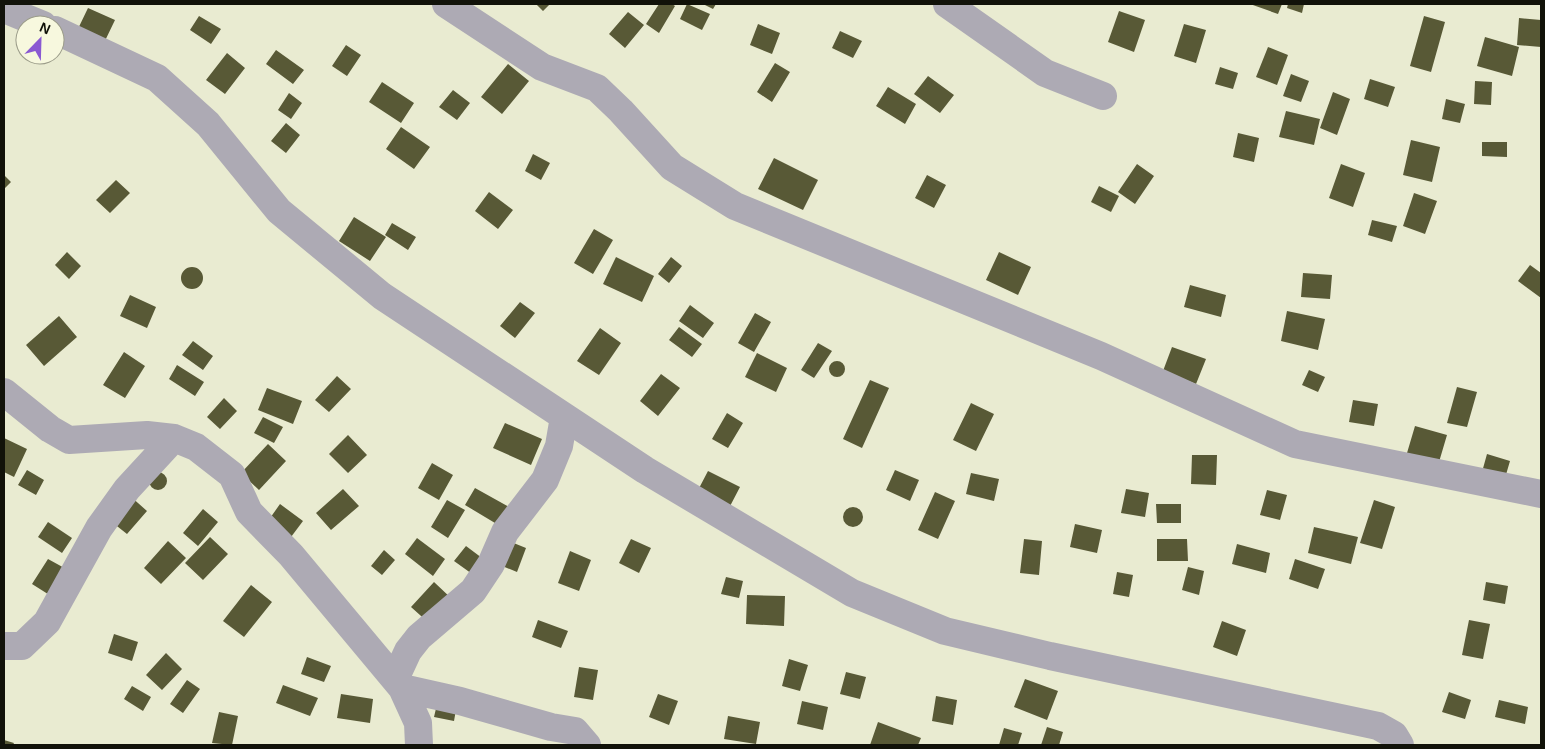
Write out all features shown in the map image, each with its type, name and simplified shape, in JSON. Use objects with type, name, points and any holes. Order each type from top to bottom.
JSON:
[{"type":"street","points":[[446,4],[542,67],[597,88],[621,111],[672,167],[734,206],[1101,356],[1295,444],[1541,494]]},
{"type":"street","points":[[948,4],[1045,73],[1103,96]]},
{"type":"street","points":[[4,9],[19,15]]},
{"type":"street","points":[[65,35],[157,78],[208,124],[279,210],[382,296],[645,470],[852,593],[945,631],[1050,656],[1378,726],[1394,735],[1400,745]]},
{"type":"street","points":[[4,392],[50,429],[69,440],[147,435],[174,438],[196,447],[232,475],[248,512],[291,555],[398,684],[418,723],[419,745]]},
{"type":"street","points":[[398,684],[408,650],[418,637],[473,591],[491,564],[505,532],[545,480],[558,446],[564,417]]},
{"type":"street","points":[[4,646],[22,646],[47,622],[99,528],[127,489],[174,438]]},
{"type":"street","points":[[398,684],[575,732],[588,745]]},
{"type":"building","points":[[536,4],[550,4],[543,11]]},
{"type":"building","points":[[659,4],[672,4],[675,6],[659,33],[646,24]]},
{"type":"building","points":[[687,4],[710,14],[702,30],[680,19]]},
{"type":"building","points":[[703,4],[716,4],[713,9]]},
{"type":"building","points":[[1250,4],[1282,4],[1278,14]]},
{"type":"building","points":[[1288,4],[1304,4],[1302,13],[1287,8]]},
{"type":"building","points":[[88,8],[115,20],[102,47],[75,35]]},
{"type":"building","points":[[1119,11],[1145,20],[1134,52],[1108,42]]},
{"type":"building","points":[[628,12],[644,25],[625,48],[609,34]]},
{"type":"building","points":[[199,16],[221,29],[211,44],[190,30]]},
{"type":"building","points":[[1424,16],[1445,22],[1431,72],[1410,66]]},
{"type":"building","points":[[1519,18],[1541,20],[1541,47],[1517,45]]},
{"type":"building","points":[[758,24],[780,33],[772,54],[750,45]]},
{"type":"building","points":[[1184,24],[1206,30],[1196,63],[1174,56]]},
{"type":"building","points":[[840,31],[862,41],[853,58],[832,48]]},
{"type":"building","points":[[1485,37],[1519,47],[1512,76],[1477,66]]},
{"type":"building","points":[[346,45],[361,55],[347,76],[332,66]]},
{"type":"building","points":[[1268,47],[1288,55],[1277,85],[1256,77]]},
{"type":"building","points":[[276,50],[304,70],[293,84],[266,64]]},
{"type":"building","points":[[227,53],[245,68],[225,94],[206,80]]},
{"type":"building","points":[[775,63],[790,72],[772,102],[757,92]]},
{"type":"building","points":[[508,64],[529,81],[502,114],[481,97]]},
{"type":"building","points":[[1220,67],[1238,73],[1233,89],[1215,84]]},
{"type":"building","points":[[1291,74],[1309,81],[1301,102],[1283,96]]},
{"type":"building","points":[[928,76],[954,95],[940,113],[914,94]]},
{"type":"building","points":[[1370,79],[1395,87],[1388,107],[1364,99]]},
{"type":"building","points":[[1475,81],[1492,82],[1491,105],[1474,104]]},
{"type":"building","points":[[382,82],[414,103],[401,123],[369,102]]},
{"type":"building","points":[[888,87],[916,104],[905,124],[876,106]]},
{"type":"building","points":[[453,90],[470,103],[457,120],[439,107]]},
{"type":"building","points":[[1333,92],[1350,99],[1337,135],[1320,128]]},
{"type":"building","points":[[289,93],[302,103],[291,119],[278,110]]},
{"type":"building","points":[[1446,99],[1465,104],[1460,123],[1442,119]]},
{"type":"building","points":[[1286,111],[1320,119],[1314,145],[1279,137]]},
{"type":"building","points":[[286,123],[300,135],[286,153],[271,141]]},
{"type":"building","points":[[401,127],[430,147],[414,169],[386,149]]},
{"type":"building","points":[[1238,133],[1259,138],[1254,162],[1233,157]]},
{"type":"building","points":[[1411,140],[1440,147],[1432,182],[1403,175]]},
{"type":"building","points":[[1482,142],[1507,142],[1507,157],[1482,156]]},
{"type":"building","points":[[533,154],[550,163],[541,180],[525,171]]},
{"type":"building","points":[[774,158],[818,180],[803,210],[758,189]]},
{"type":"building","points":[[1137,164],[1154,176],[1135,204],[1118,192]]},
{"type":"building","points":[[1341,164],[1365,173],[1353,207],[1329,198]]},
{"type":"building","points":[[4,175],[11,182],[4,189]]},
{"type":"building","points":[[927,175],[946,185],[934,208],[915,198]]},
{"type":"building","points":[[116,180],[130,193],[110,213],[96,200]]},
{"type":"building","points":[[1099,186],[1119,196],[1111,212],[1091,202]]},
{"type":"building","points":[[489,192],[513,210],[498,229],[475,211]]},
{"type":"building","points":[[1414,193],[1437,201],[1425,234],[1403,226]]},
{"type":"building","points":[[354,217],[386,237],[370,261],[339,241]]},
{"type":"building","points":[[1372,220],[1397,226],[1392,242],[1368,235]]},
{"type":"building","points":[[392,223],[416,237],[408,250],[385,235]]},
{"type":"building","points":[[594,229],[613,240],[593,274],[574,263]]},
{"type":"building","points":[[67,252],[81,266],[69,279],[55,265]]},
{"type":"building","points":[[999,252],[1031,267],[1018,295],[986,280]]},
{"type":"building","points":[[616,257],[654,276],[642,302],[603,284]]},
{"type":"building","points":[[671,257],[682,266],[669,283],[658,274]]},
{"type":"building","points":[[1530,265],[1541,273],[1541,298],[1518,281]]},
{"type":"building","points":[[192,267],[202,274],[203,278],[196,288],[192,289],[182,282],[181,278],[188,268]]},
{"type":"building","points":[[1303,273],[1332,275],[1330,299],[1301,297]]},
{"type":"building","points":[[1190,285],[1226,295],[1221,317],[1184,307]]},
{"type":"building","points":[[130,295],[156,307],[147,328],[120,316]]},
{"type":"building","points":[[520,302],[535,313],[515,338],[500,326]]},
{"type":"building","points":[[690,305],[714,323],[703,338],[679,321]]},
{"type":"building","points":[[1287,311],[1325,319],[1318,350],[1281,341]]},
{"type":"building","points":[[755,313],[771,322],[754,352],[738,343]]},
{"type":"building","points":[[59,316],[77,337],[44,366],[26,345]]},
{"type":"building","points":[[679,327],[702,344],[692,357],[669,340]]},
{"type":"building","points":[[600,328],[621,343],[599,375],[577,361]]},
{"type":"building","points":[[193,341],[213,356],[203,370],[182,355]]},
{"type":"building","points":[[818,343],[832,351],[814,378],[801,370]]},
{"type":"building","points":[[1172,347],[1206,359],[1196,384],[1163,371]]},
{"type":"building","points":[[124,352],[145,366],[125,398],[103,385]]},
{"type":"building","points":[[757,353],[787,368],[776,392],[745,377]]},
{"type":"building","points":[[837,361],[845,369],[837,377],[829,369]]},
{"type":"building","points":[[177,365],[204,382],[195,396],[169,379]]},
{"type":"building","points":[[1309,370],[1325,377],[1318,392],[1302,385]]},
{"type":"building","points":[[661,374],[680,388],[658,416],[640,401]]},
{"type":"building","points":[[337,376],[351,389],[329,412],[315,400]]},
{"type":"building","points":[[870,380],[889,388],[862,448],[843,439]]},
{"type":"building","points":[[1457,387],[1477,392],[1467,427],[1447,423]]},
{"type":"building","points":[[267,388],[302,401],[293,424],[258,410]]},
{"type":"building","points":[[224,398],[237,411],[220,429],[207,417]]},
{"type":"building","points":[[1353,400],[1378,404],[1374,426],[1349,422]]},
{"type":"building","points":[[971,403],[994,414],[976,451],[953,440]]},
{"type":"building","points":[[727,413],[743,423],[728,448],[712,439]]},
{"type":"building","points":[[263,417],[283,427],[274,443],[254,433]]},
{"type":"building","points":[[505,423],[542,439],[531,465],[493,448]]},
{"type":"building","points":[[1415,426],[1447,435],[1439,462],[1407,453]]},
{"type":"building","points":[[348,435],[367,455],[348,473],[329,454]]},
{"type":"building","points":[[4,438],[27,449],[14,477],[4,472]]},
{"type":"building","points":[[268,444],[286,461],[259,490],[241,473]]},
{"type":"building","points":[[1487,454],[1510,461],[1505,478],[1482,472]]},
{"type":"building","points":[[1192,455],[1217,455],[1216,485],[1191,484]]},
{"type":"building","points":[[432,463],[453,475],[439,500],[418,488]]},
{"type":"building","points":[[27,470],[44,480],[36,495],[18,485]]},
{"type":"building","points":[[895,470],[919,480],[910,501],[886,490]]},
{"type":"building","points":[[708,471],[740,487],[728,510],[696,494]]},
{"type":"building","points":[[158,472],[164,475],[167,481],[164,487],[158,490],[152,487],[149,481],[152,475]]},
{"type":"building","points":[[971,473],[999,479],[994,501],[966,494]]},
{"type":"building","points":[[475,488],[511,508],[500,526],[465,505]]},
{"type":"building","points":[[343,489],[359,506],[331,530],[316,513]]},
{"type":"building","points":[[1126,489],[1149,493],[1145,517],[1121,513]]},
{"type":"building","points":[[1267,490],[1287,495],[1280,520],[1260,515]]},
{"type":"building","points":[[935,492],[955,501],[938,539],[918,530]]},
{"type":"building","points":[[129,495],[147,511],[127,534],[108,519]]},
{"type":"building","points":[[447,500],[465,510],[448,538],[431,527]]},
{"type":"building","points":[[1374,500],[1395,507],[1382,549],[1360,543]]},
{"type":"building","points":[[280,504],[303,521],[291,537],[268,521]]},
{"type":"building","points":[[1156,504],[1181,504],[1181,523],[1157,523]]},
{"type":"building","points":[[853,507],[860,510],[863,517],[860,524],[853,527],[846,524],[843,517],[846,510]]},
{"type":"building","points":[[203,509],[218,522],[198,546],[183,533]]},
{"type":"building","points":[[48,522],[72,538],[62,553],[38,537]]},
{"type":"building","points":[[1075,524],[1102,530],[1097,553],[1070,547]]},
{"type":"building","points":[[1314,527],[1358,537],[1351,564],[1308,553]]},
{"type":"building","points":[[210,537],[228,554],[203,580],[185,563]]},
{"type":"building","points":[[417,538],[445,559],[433,576],[405,554]]},
{"type":"building","points":[[504,539],[526,548],[517,572],[495,563]]},
{"type":"building","points":[[631,539],[651,548],[639,573],[619,563]]},
{"type":"building","points":[[1024,539],[1042,541],[1039,575],[1020,573]]},
{"type":"building","points":[[1157,539],[1187,539],[1188,561],[1157,561]]},
{"type":"building","points":[[168,541],[186,558],[161,584],[144,568]]},
{"type":"building","points":[[1237,544],[1270,553],[1266,573],[1232,564]]},
{"type":"building","points":[[466,546],[486,561],[475,576],[454,561]]},
{"type":"building","points":[[384,550],[395,560],[382,575],[371,566]]},
{"type":"building","points":[[570,551],[591,560],[579,591],[558,583]]},
{"type":"building","points":[[48,559],[68,570],[51,596],[32,584]]},
{"type":"building","points":[[1295,559],[1325,569],[1318,589],[1289,579]]},
{"type":"building","points":[[1188,567],[1204,571],[1199,595],[1182,590]]},
{"type":"building","points":[[1117,572],[1133,575],[1129,597],[1113,594]]},
{"type":"building","points":[[726,577],[743,581],[739,598],[721,594]]},
{"type":"building","points":[[434,582],[452,599],[430,624],[411,607]]},
{"type":"building","points":[[1486,582],[1508,586],[1505,604],[1483,600]]},
{"type":"building","points":[[251,585],[272,602],[244,637],[223,621]]},
{"type":"building","points":[[747,595],[785,596],[784,626],[746,624]]},
{"type":"building","points":[[538,620],[568,631],[561,648],[532,637]]},
{"type":"building","points":[[1469,620],[1490,624],[1483,659],[1462,655]]},
{"type":"building","points":[[1222,621],[1246,630],[1237,656],[1213,647]]},
{"type":"building","points":[[114,634],[138,642],[132,661],[108,653]]},
{"type":"building","points":[[166,653],[182,669],[162,690],[146,675]]},
{"type":"building","points":[[307,657],[331,666],[324,682],[301,674]]},
{"type":"building","points":[[789,659],[808,665],[800,691],[782,686]]},
{"type":"building","points":[[579,667],[598,670],[593,700],[574,697]]},
{"type":"building","points":[[846,672],[866,677],[860,699],[840,694]]},
{"type":"building","points":[[1025,679],[1058,691],[1047,720],[1014,707]]},
{"type":"building","points":[[187,680],[200,689],[183,713],[170,704]]},
{"type":"building","points":[[283,685],[318,698],[310,716],[276,703]]},
{"type":"building","points":[[132,686],[151,697],[143,711],[124,699]]},
{"type":"building","points":[[1449,692],[1471,700],[1465,719],[1442,712]]},
{"type":"building","points":[[341,694],[373,699],[370,723],[337,718]]},
{"type":"building","points":[[658,694],[678,701],[669,725],[649,717]]},
{"type":"building","points":[[936,696],[957,700],[953,725],[932,721]]},
{"type":"building","points":[[438,700],[457,704],[454,721],[434,717]]},
{"type":"building","points":[[1499,700],[1528,707],[1525,724],[1495,717]]},
{"type":"building","points":[[802,701],[828,707],[823,730],[797,724]]},
{"type":"building","points":[[219,712],[238,716],[232,745],[212,743]]},
{"type":"building","points":[[728,716],[760,722],[756,744],[724,739]]},
{"type":"building","points":[[878,722],[921,738],[918,745],[870,745]]},
{"type":"building","points":[[1047,727],[1063,732],[1059,745],[1041,745]]},
{"type":"building","points":[[1004,728],[1022,733],[1018,745],[999,745]]},
{"type":"building","points":[[4,740],[14,743],[13,745],[4,745]]}]
